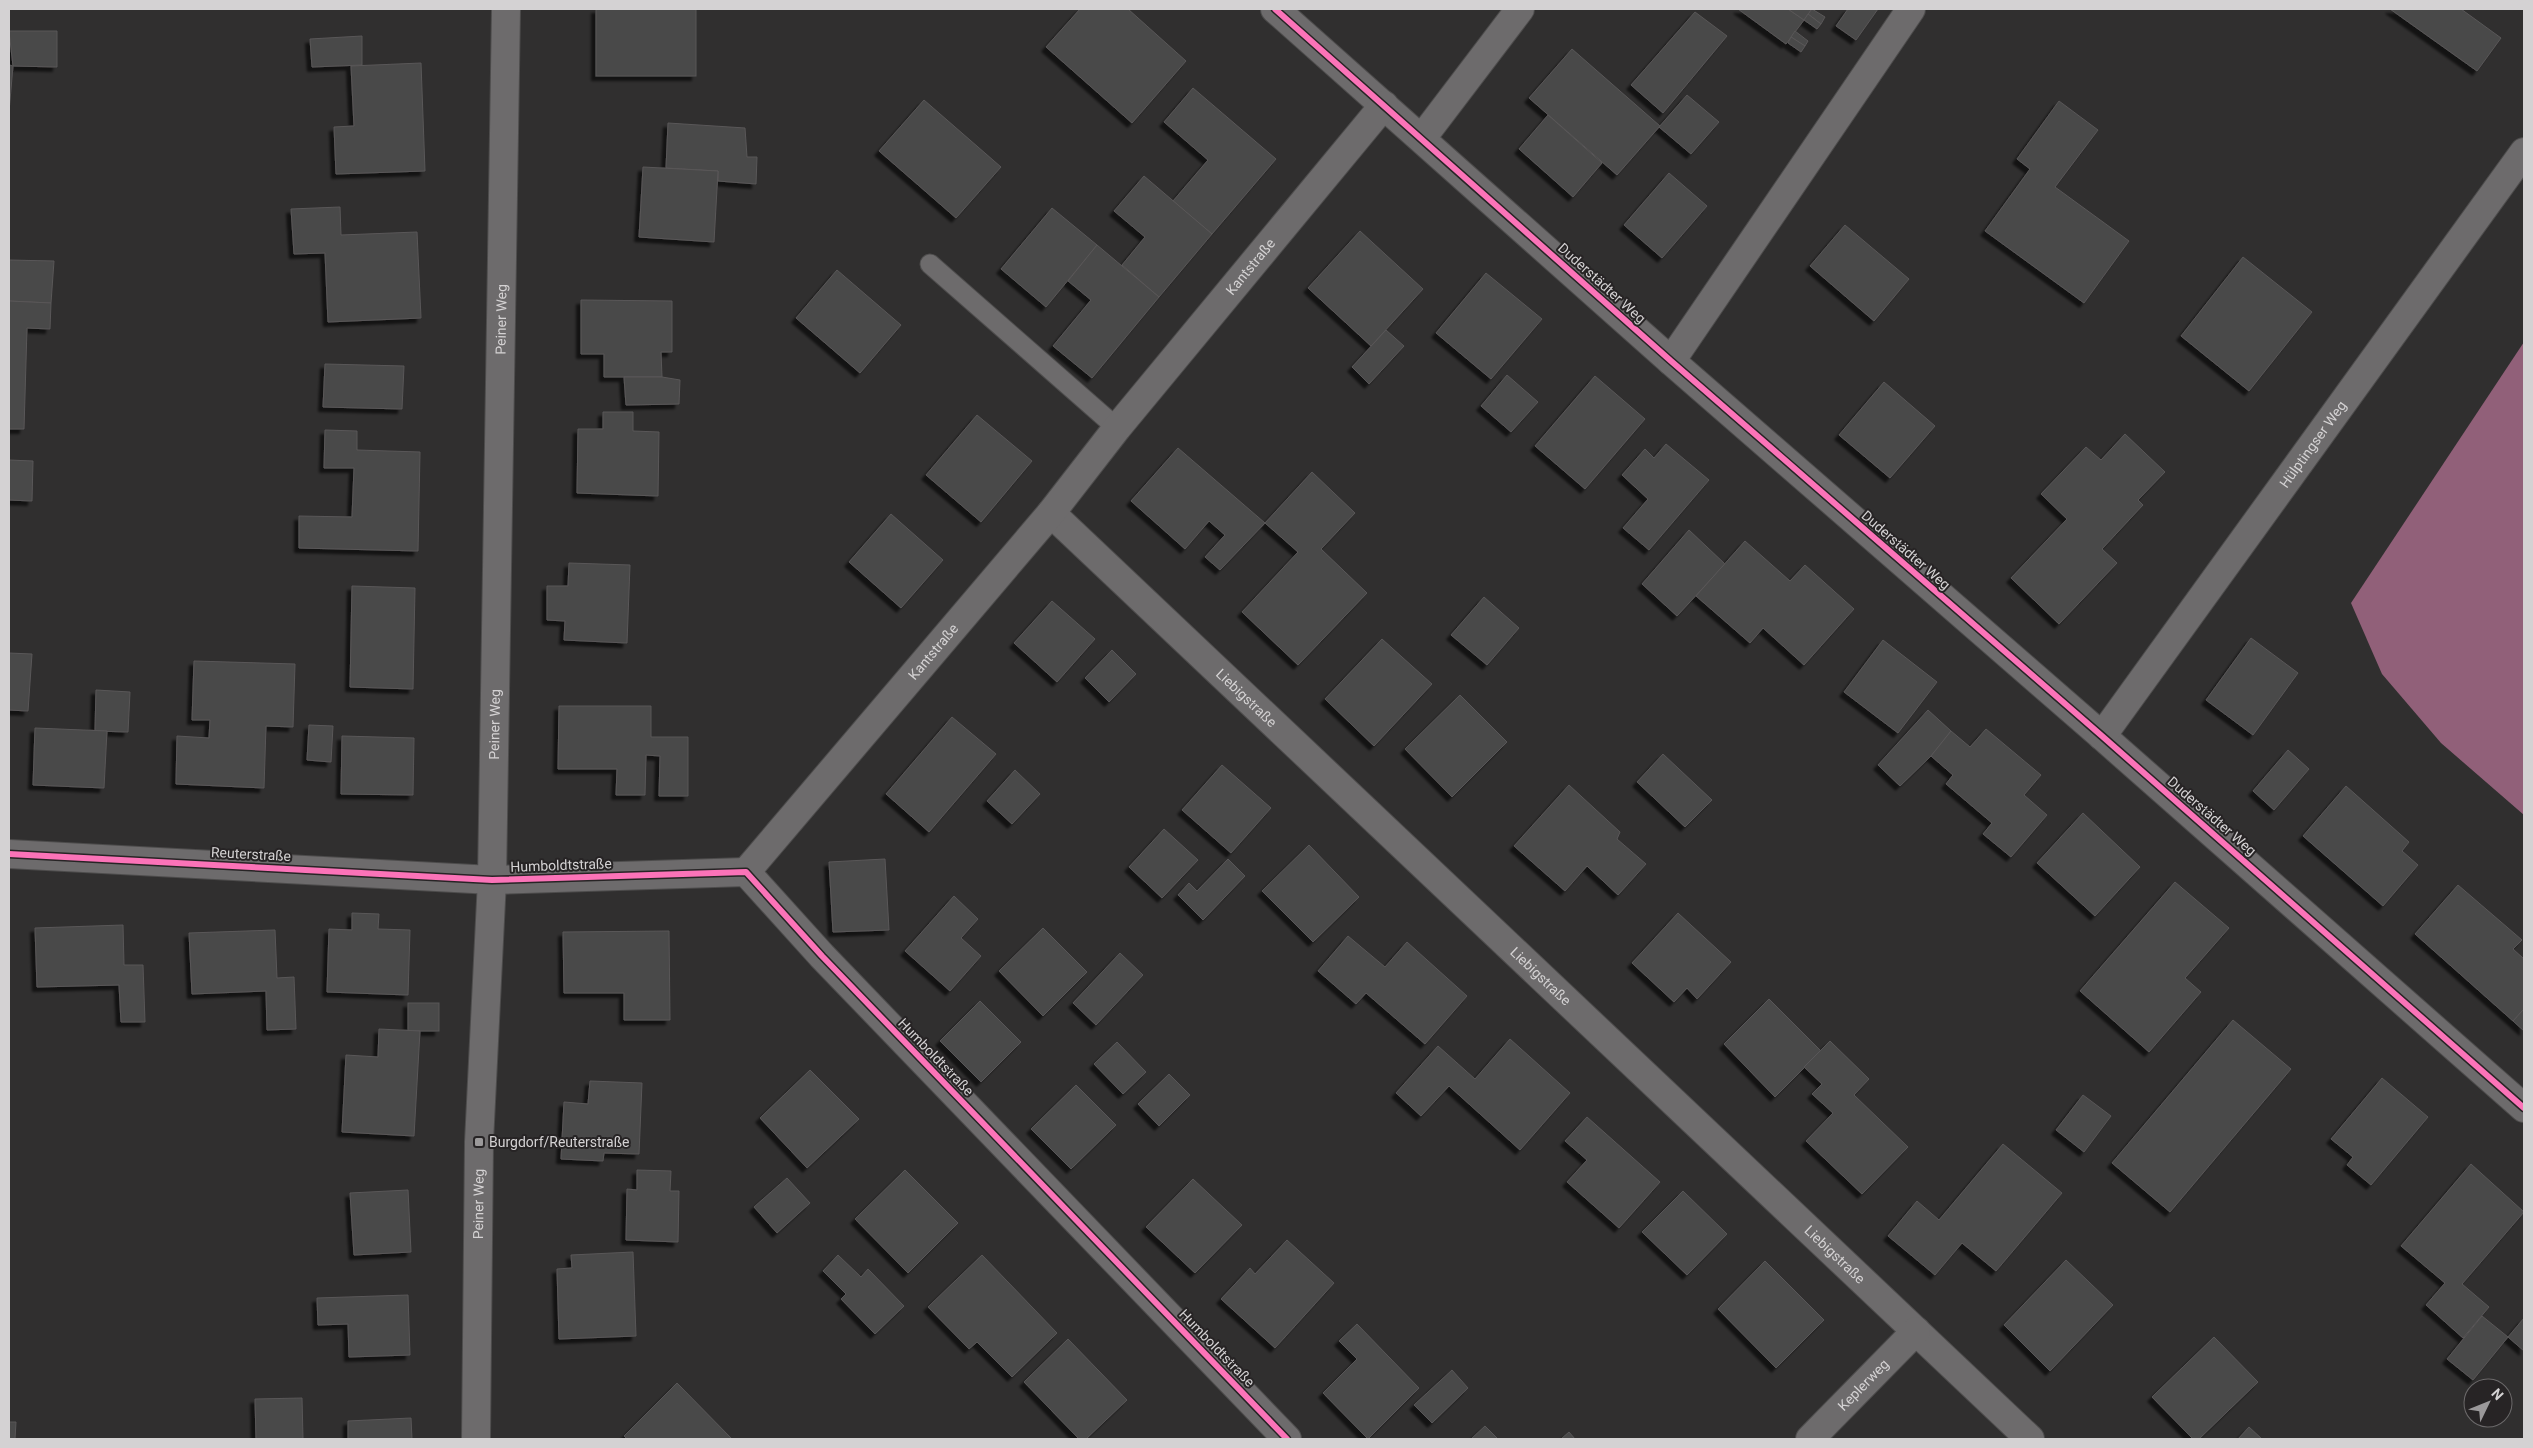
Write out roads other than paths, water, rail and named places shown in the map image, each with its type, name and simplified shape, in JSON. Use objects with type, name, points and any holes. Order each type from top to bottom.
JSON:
[{"type":"street","name":"Peiner Weg","points":[[480,1436],[479,1142],[492,880],[506,9]]},
{"type":"street","name":"Duderstädter Weg","points":[[1274,9],[1422,138],[1671,361],[2102,736],[2524,1108]]},
{"type":"street","points":[[1422,138],[1520,9]]},
{"type":"street","points":[[1671,361],[1911,9]]},
{"type":"street","name":"Kantstraße","points":[[746,872],[1051,513],[1117,428],[1384,105]]},
{"type":"street","name":"Hülptingser Weg","points":[[2102,736],[2524,152]]},
{"type":"street","name":"Liebigstraße","points":[[1051,513],[2030,1439]]},
{"type":"street","name":"Reuterstraße","points":[[9,854],[492,880]]},
{"type":"street","name":"Humboldtstraße","points":[[492,880],[746,872],[829,964],[1287,1439]]},
{"type":"street","name":"Keplerweg","points":[[1810,1439],[1916,1331]]},
{"type":"lane","points":[[930,264],[1117,428]]},
{"type":"place","name":"Burgdorf/Reuterstraße","points":[[479,1142]]}]
